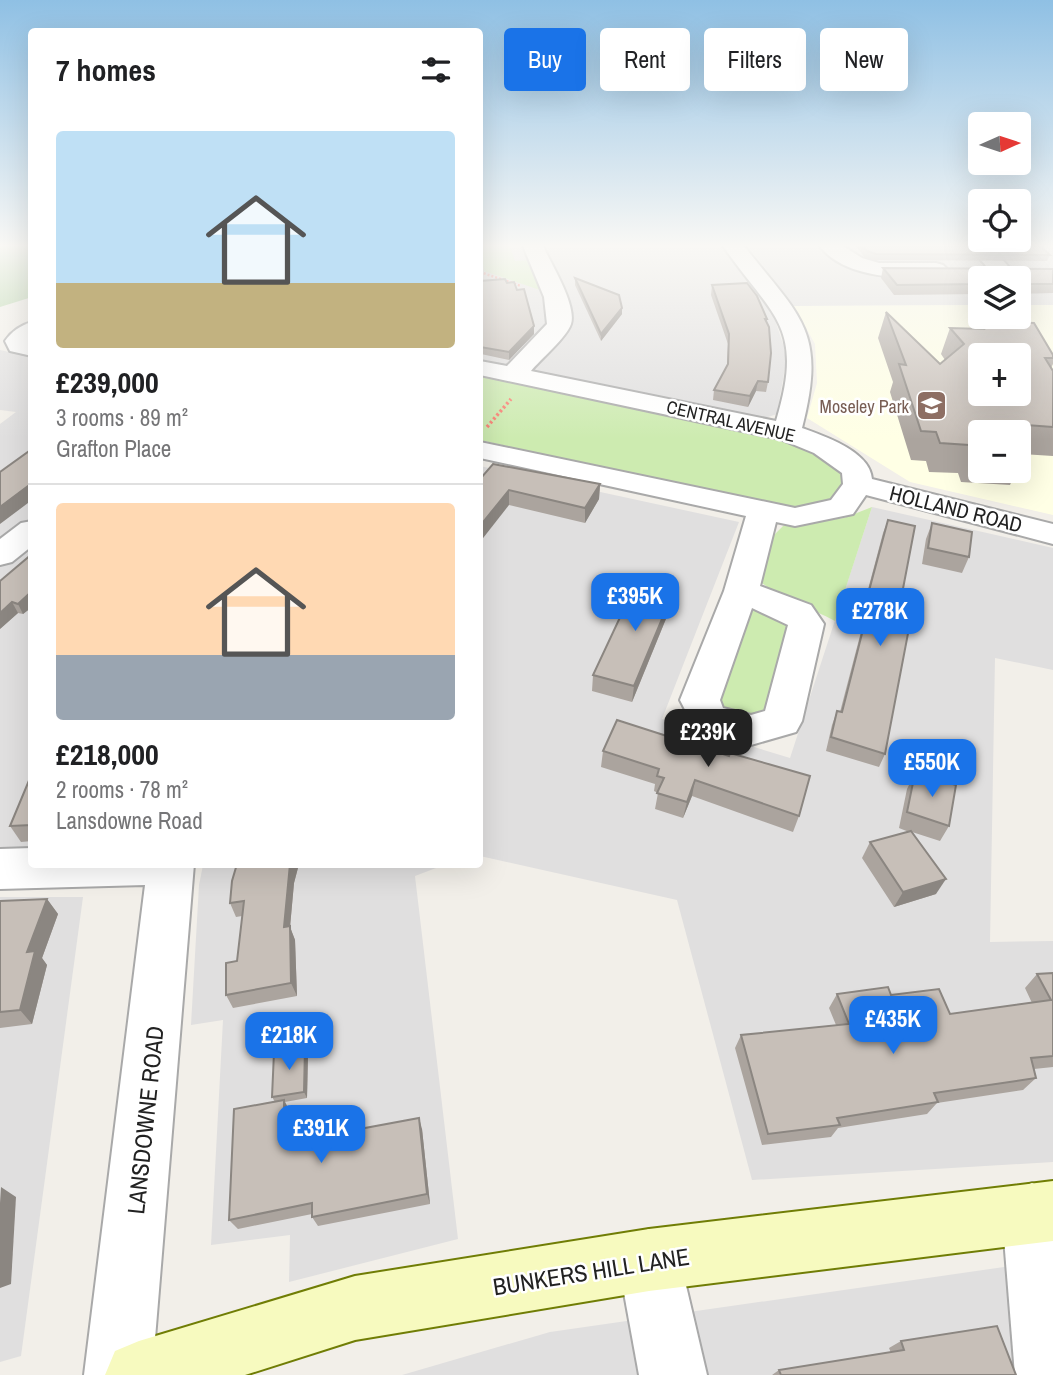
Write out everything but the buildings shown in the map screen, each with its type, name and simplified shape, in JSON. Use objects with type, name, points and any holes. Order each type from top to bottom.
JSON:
[{"type":"street","points":[[520,376],[559,325],[558,310]]},
{"type":"street","points":[[781,310],[798,339],[801,363],[798,393],[787,432]]},
{"type":"street","points":[[28,332],[17,341],[19,346],[28,348]]},
{"type":"street","name":"CENTRAL AVENUE","points":[[483,369],[787,432],[819,443],[842,457],[857,471],[858,484]]},
{"type":"street","points":[[483,451],[795,517],[842,508],[858,484]]},
{"type":"street","name":"HOLLAND ROAD","points":[[858,484],[1053,534]]},
{"type":"street","points":[[741,591],[763,512]]},
{"type":"street","points":[[0,555],[28,533]]},
{"type":"street","points":[[0,869],[43,868]]},
{"type":"street","name":"LANSDOWNE ROAD","points":[[118,1375],[171,868]]},
{"type":"street","points":[[1042,1212],[1049,1375]]},
{"type":"street","name":"BUNKERS HILL LANE","points":[[139,1375],[355,1308],[649,1261],[1042,1212]]},
{"type":"street","points":[[649,1261],[673,1375]]},
{"type":"path","points":[[483,432],[520,376]]},
{"type":"shaded area","points":[[483,310],[770,310],[787,356],[777,414],[759,420],[483,365]]},
{"type":"shaded area","name":"Moseley Park","points":[[796,310],[968,310],[968,329],[1031,329],[1031,310],[1053,310],[1053,515],[910,482],[807,418],[817,383],[815,344]]},
{"type":"shaded area","points":[[0,350],[28,356],[28,849],[0,850],[0,424],[16,412],[0,410]]},
{"type":"shaded area","points":[[483,467],[739,522],[662,719],[790,758],[872,507],[1053,548],[1053,670],[995,658],[990,942],[1053,941],[1053,1162],[752,1180],[677,900],[483,857]]},
{"type":"shaded area","points":[[202,868],[436,868],[415,876],[458,1239],[289,1282],[290,1235],[211,1245],[223,1020],[191,1025],[199,885]]},
{"type":"shaded area","points":[[0,897],[83,897],[21,1356],[0,1362]]},
{"type":"shaded area","points":[[1053,1260],[1053,1375],[402,1375],[550,1332]]},
{"type":"green space","points":[[483,376],[762,432],[801,444],[826,457],[835,466],[844,489],[819,505],[790,509],[483,441]]},
{"type":"green space","points":[[872,507],[835,621],[788,599],[762,583],[774,535],[783,526],[844,518]]},
{"type":"green space","points":[[762,606],[789,626],[765,713],[732,718],[714,701],[747,611]]},
{"type":"place","name":"Moseley Park","points":[[932,406]]}]
